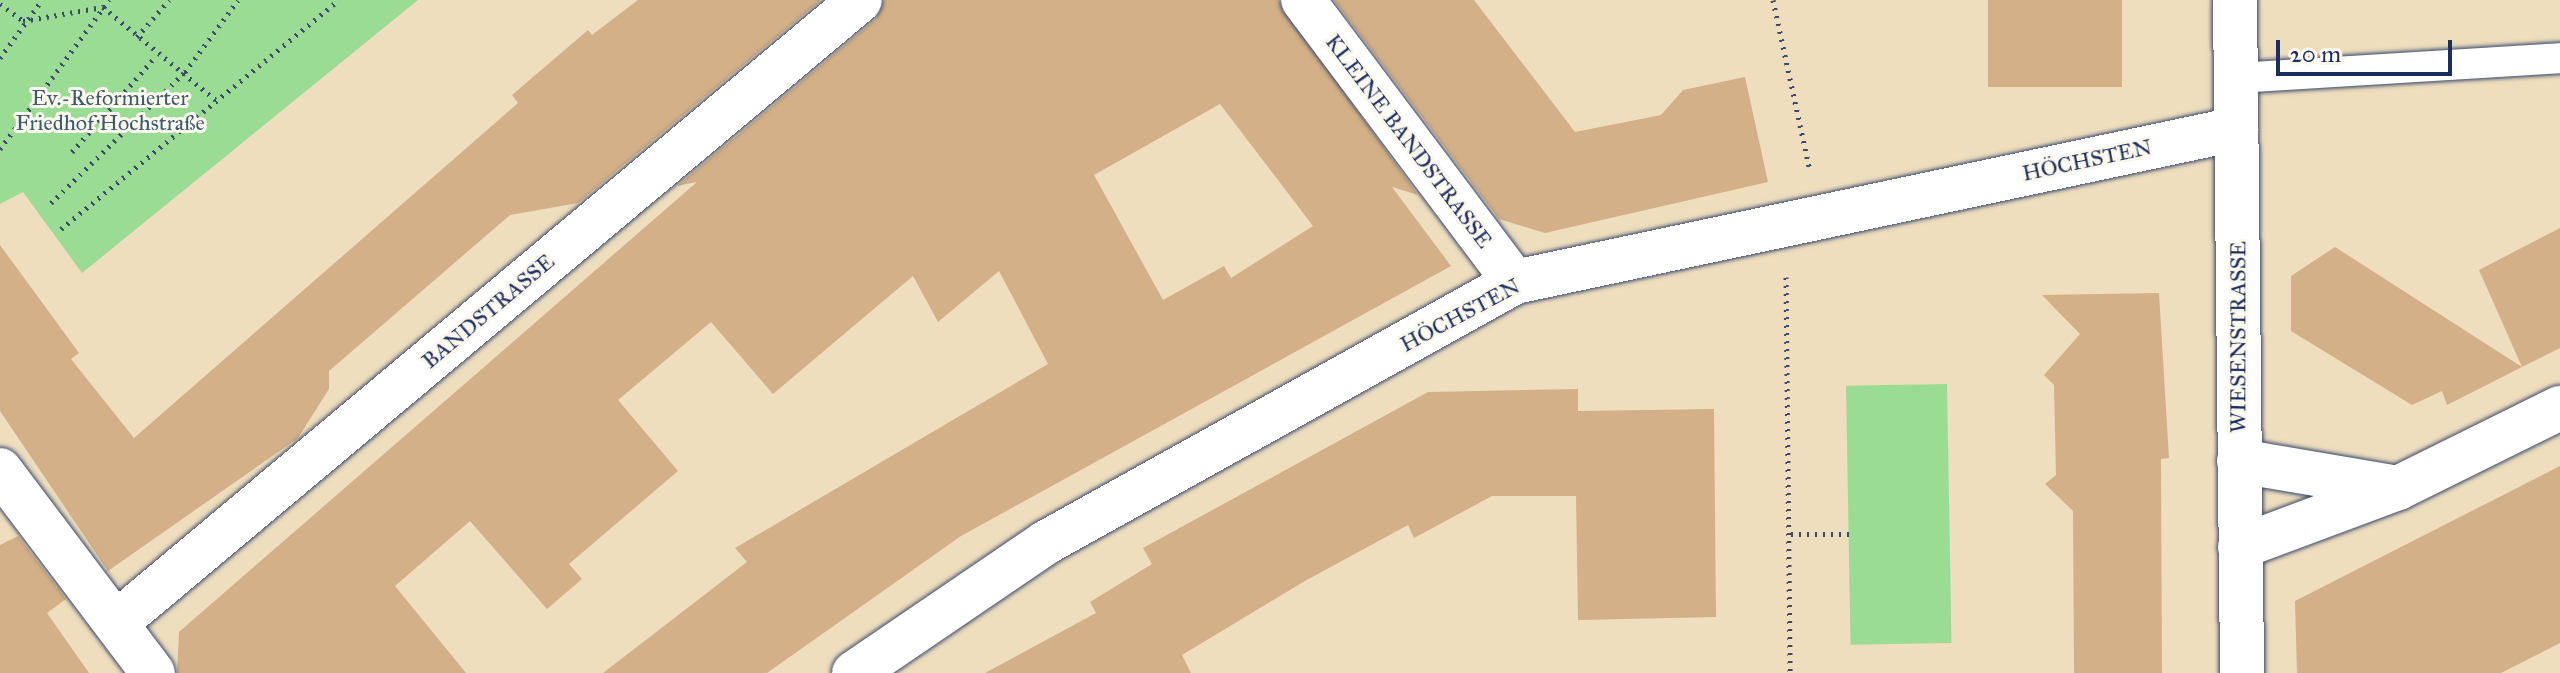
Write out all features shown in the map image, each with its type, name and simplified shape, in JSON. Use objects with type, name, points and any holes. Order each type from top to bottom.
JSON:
[{"type":"street","name":"BANDSTRASSE","points":[[116,623],[860,0]]},
{"type":"street","name":"KLEINE BANDSTRASSE","points":[[1303,0],[1515,282]]},
{"type":"street","name":"WIESENSTRASSE","points":[[2235,0],[2242,673]]},
{"type":"street","name":"HÖCHSTEN","points":[[854,673],[1045,543],[1515,282],[2236,129]]},
{"type":"street","points":[[2240,547],[2398,488],[2560,408]]},
{"type":"street","points":[[2239,461],[2398,488]]},
{"type":"street","points":[[0,470],[153,673]]},
{"type":"lane","points":[[2235,78],[2560,58]]},
{"type":"path","points":[[0,58],[23,21],[42,0]]},
{"type":"path","points":[[0,149],[109,0]]},
{"type":"path","points":[[137,37],[169,0]]},
{"type":"path","points":[[51,203],[185,72],[238,0]]},
{"type":"path","points":[[61,229],[339,0]]},
{"type":"path","points":[[1773,0],[1802,221],[1791,534],[1790,673]]},
{"type":"path","points":[[0,4],[23,21],[103,7]]},
{"type":"path","points":[[103,7],[156,56],[185,72],[216,100]]},
{"type":"path","points":[[72,152],[156,56]]},
{"type":"path","points":[[1791,534],[1849,534]]},
{"type":"green space","name":"Ev.-Reformierter Friedhof Hochstraße","points":[[0,0],[418,0],[82,273],[23,192],[0,204]]},
{"type":"green space","points":[[1947,384],[1952,643],[1851,645],[1846,386]]},
{"type":"building","points":[[638,0],[821,0],[578,203],[510,215],[329,371],[329,389],[298,438],[108,571],[0,411],[0,245],[79,353],[71,359],[134,438],[518,103],[512,95],[588,30],[592,35]]},
{"type":"building","points":[[884,0],[1278,0],[1418,195],[1392,187],[1451,266],[961,536],[767,673],[603,673],[747,562],[735,548],[1048,364],[999,271],[938,322],[913,276],[773,394],[711,322],[618,400],[678,471],[569,564],[582,579],[547,609],[470,521],[395,586],[466,673],[177,673],[179,632],[697,182],[677,186],[876,19]],"holes":[[[1220,104],[1313,226],[1231,278],[1224,266],[1163,300],[1094,175]]]},
{"type":"building","points":[[1334,0],[1474,0],[1575,132],[1661,115],[1683,90],[1745,77],[1768,182],[1545,233],[1499,219]]},
{"type":"building","points":[[1988,0],[2122,0],[2122,87],[1988,87]]},
{"type":"building","points":[[2560,228],[2560,348],[2522,367],[2479,270]]},
{"type":"building","points":[[2335,247],[2522,367],[2447,405],[2442,391],[2412,405],[2291,331],[2291,276]]},
{"type":"building","points":[[2159,293],[2169,458],[2161,459],[2162,673],[2074,673],[2073,511],[2045,484],[2056,475],[2054,385],[2044,375],[2080,334],[2042,295]]},
{"type":"building","points":[[1578,389],[1578,411],[1714,409],[1716,617],[1578,620],[1576,496],[1492,496],[1414,538],[1408,525],[1305,581],[1182,655],[1191,673],[985,673],[1096,613],[1090,602],[1152,564],[1143,548],[1428,392]]},
{"type":"building","points":[[2560,466],[2560,643],[2501,673],[2297,673],[2295,601]]},
{"type":"building","points":[[18,536],[66,599],[47,613],[89,673],[0,673],[0,545]]}]
